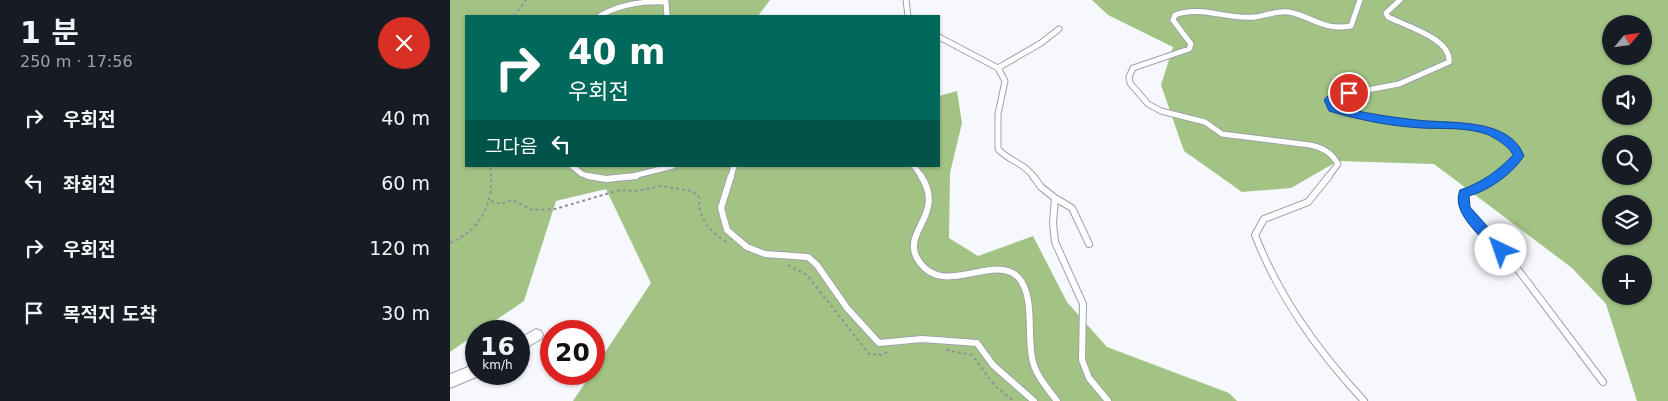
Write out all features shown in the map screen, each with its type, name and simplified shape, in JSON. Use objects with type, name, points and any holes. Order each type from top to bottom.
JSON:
[{"type":"street","points":[[530,339],[536,335]]},
{"type":"street","points":[[450,380],[465,374]]},
{"type":"lane","points":[[602,15],[614,9],[655,0],[666,2],[668,8],[666,15]]},
{"type":"lane","points":[[906,0],[908,15]]},
{"type":"lane","points":[[1360,0],[1351,26],[1336,30],[1289,12],[1279,11],[1256,17],[1211,11],[1183,11],[1175,15],[1173,20],[1191,44],[1189,49],[1133,68],[1129,77],[1130,83],[1138,95],[1148,104],[1161,111],[1205,122],[1222,134],[1310,145],[1324,148],[1332,154],[1338,164],[1308,202],[1264,219],[1255,234],[1263,259],[1283,300],[1339,374],[1364,401]]},
{"type":"lane","points":[[1400,0],[1386,13],[1388,17],[1441,42],[1448,49],[1449,62],[1399,84],[1335,96],[1329,100],[1333,109],[1357,115],[1418,124],[1469,126],[1491,131],[1516,148],[1518,156],[1507,168],[1479,189],[1464,193],[1464,208],[1513,263],[1603,382]]},
{"type":"lane","points":[[998,68],[1041,44],[1059,29]]},
{"type":"lane","points":[[940,39],[998,68],[1005,81],[998,114],[998,149],[1007,159],[1025,165],[1041,188],[1072,208],[1089,244]]},
{"type":"lane","points":[[573,167],[590,179],[629,177],[669,167]]},
{"type":"lane","points":[[734,167],[721,208],[727,230],[747,247],[765,254],[808,257],[817,265],[847,308],[879,343],[922,339],[977,343],[993,365],[1034,401]]},
{"type":"lane","points":[[915,167],[924,181],[930,196],[929,206],[914,241],[916,255],[925,270],[949,278],[988,271],[1008,271],[1018,276],[1028,298],[1032,359],[1042,382],[1057,401]]},
{"type":"lane","points":[[1055,198],[1053,223],[1055,242],[1083,304],[1082,360],[1089,378],[1108,401]]},
{"type":"path","points":[[515,15],[526,0]]},
{"type":"path","points":[[450,243],[463,239],[473,230],[491,201],[494,177],[490,167]]},
{"type":"path","points":[[491,201],[500,204],[512,200],[532,210],[555,210],[584,198],[605,196],[620,190],[637,191],[661,186],[678,187],[692,191],[698,197],[699,217],[710,231],[732,245]]},
{"type":"path","points":[[782,263],[807,275],[869,354],[883,355],[892,348]]},
{"type":"path","points":[[944,350],[972,355],[996,386],[1014,401]]},
{"type":"green space","points":[[450,0],[770,0],[759,15],[465,15],[465,167],[940,167],[940,96],[957,91],[962,123],[950,173],[949,238],[978,256],[1033,236],[1067,302],[1107,347],[1229,393],[1237,401],[573,401],[584,385],[605,385],[605,352],[651,283],[606,189],[556,201],[524,301],[496,320],[465,320],[465,342],[450,352]]},
{"type":"green space","points":[[1092,0],[1668,0],[1668,401],[1637,401],[1606,305],[1652,305],[1652,255],[1602,255],[1602,300],[1572,268],[1434,164],[1338,161],[1291,188],[1242,192],[1184,151],[1161,85],[1173,47],[1108,15]]},
{"type":"route","points":[[1349,93],[1335,96],[1329,100],[1333,109],[1357,115],[1418,124],[1469,126],[1491,131],[1506,139],[1516,148],[1518,156],[1507,168],[1479,189],[1464,193],[1464,208],[1501,250]]}]
